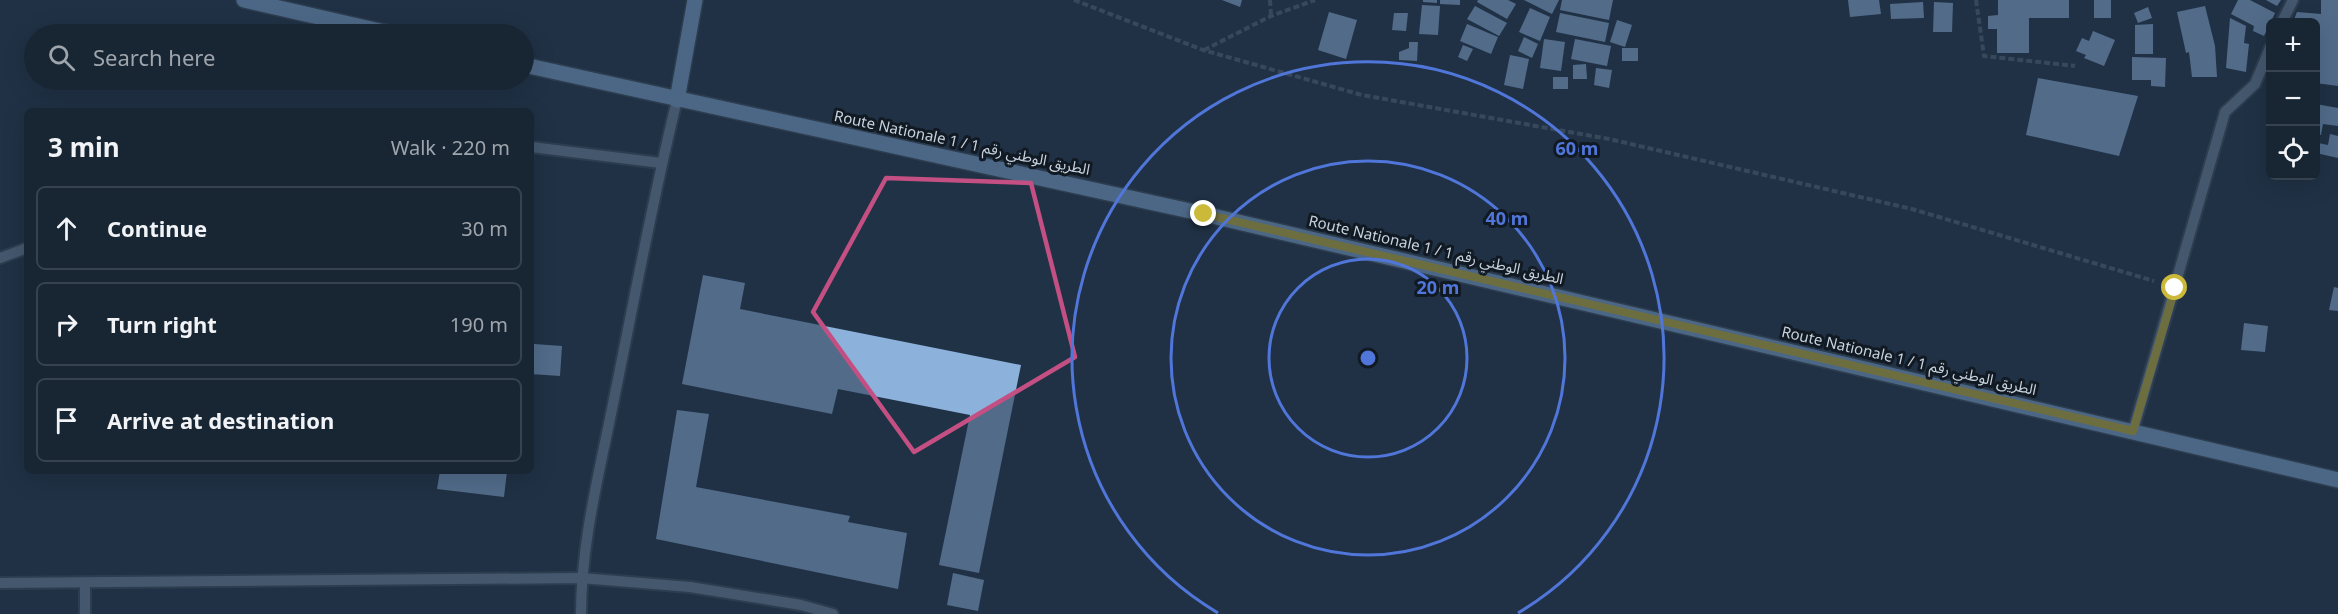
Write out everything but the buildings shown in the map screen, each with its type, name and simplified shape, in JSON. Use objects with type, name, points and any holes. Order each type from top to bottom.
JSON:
[{"type":"main road","points":[[243,0],[349,24]]},
{"type":"main road","points":[[677,100],[695,0]]},
{"type":"main road","name":"Route Nationale 1 / الطريق الوطني رقم 1","points":[[534,67],[1204,214],[2338,480]]},
{"type":"street","points":[[2284,18],[2293,0]]},
{"type":"street","points":[[2133,431],[2225,112],[2255,84],[2266,59]]},
{"type":"street","points":[[581,614],[581,578],[661,164],[677,100]]},
{"type":"street","points":[[534,147],[661,164]]},
{"type":"street","points":[[0,258],[24,249]]},
{"type":"street","points":[[0,583],[581,578],[690,587],[801,605],[832,614]]},
{"type":"street","points":[[85,583],[85,614]]},
{"type":"path","points":[[1074,0],[1203,51],[1362,95],[1609,140],[1912,209],[2175,288]]},
{"type":"path","points":[[1270,0],[1271,16]]},
{"type":"path","points":[[1203,51],[1271,16],[1315,0]]},
{"type":"path","points":[[1976,0],[1984,56],[2075,66]]},
{"type":"highlighted area","points":[[886,178],[1031,183],[1075,357],[914,452],[813,312]]},
{"type":"route","points":[[1204,214],[2133,431],[2175,288]]}]
